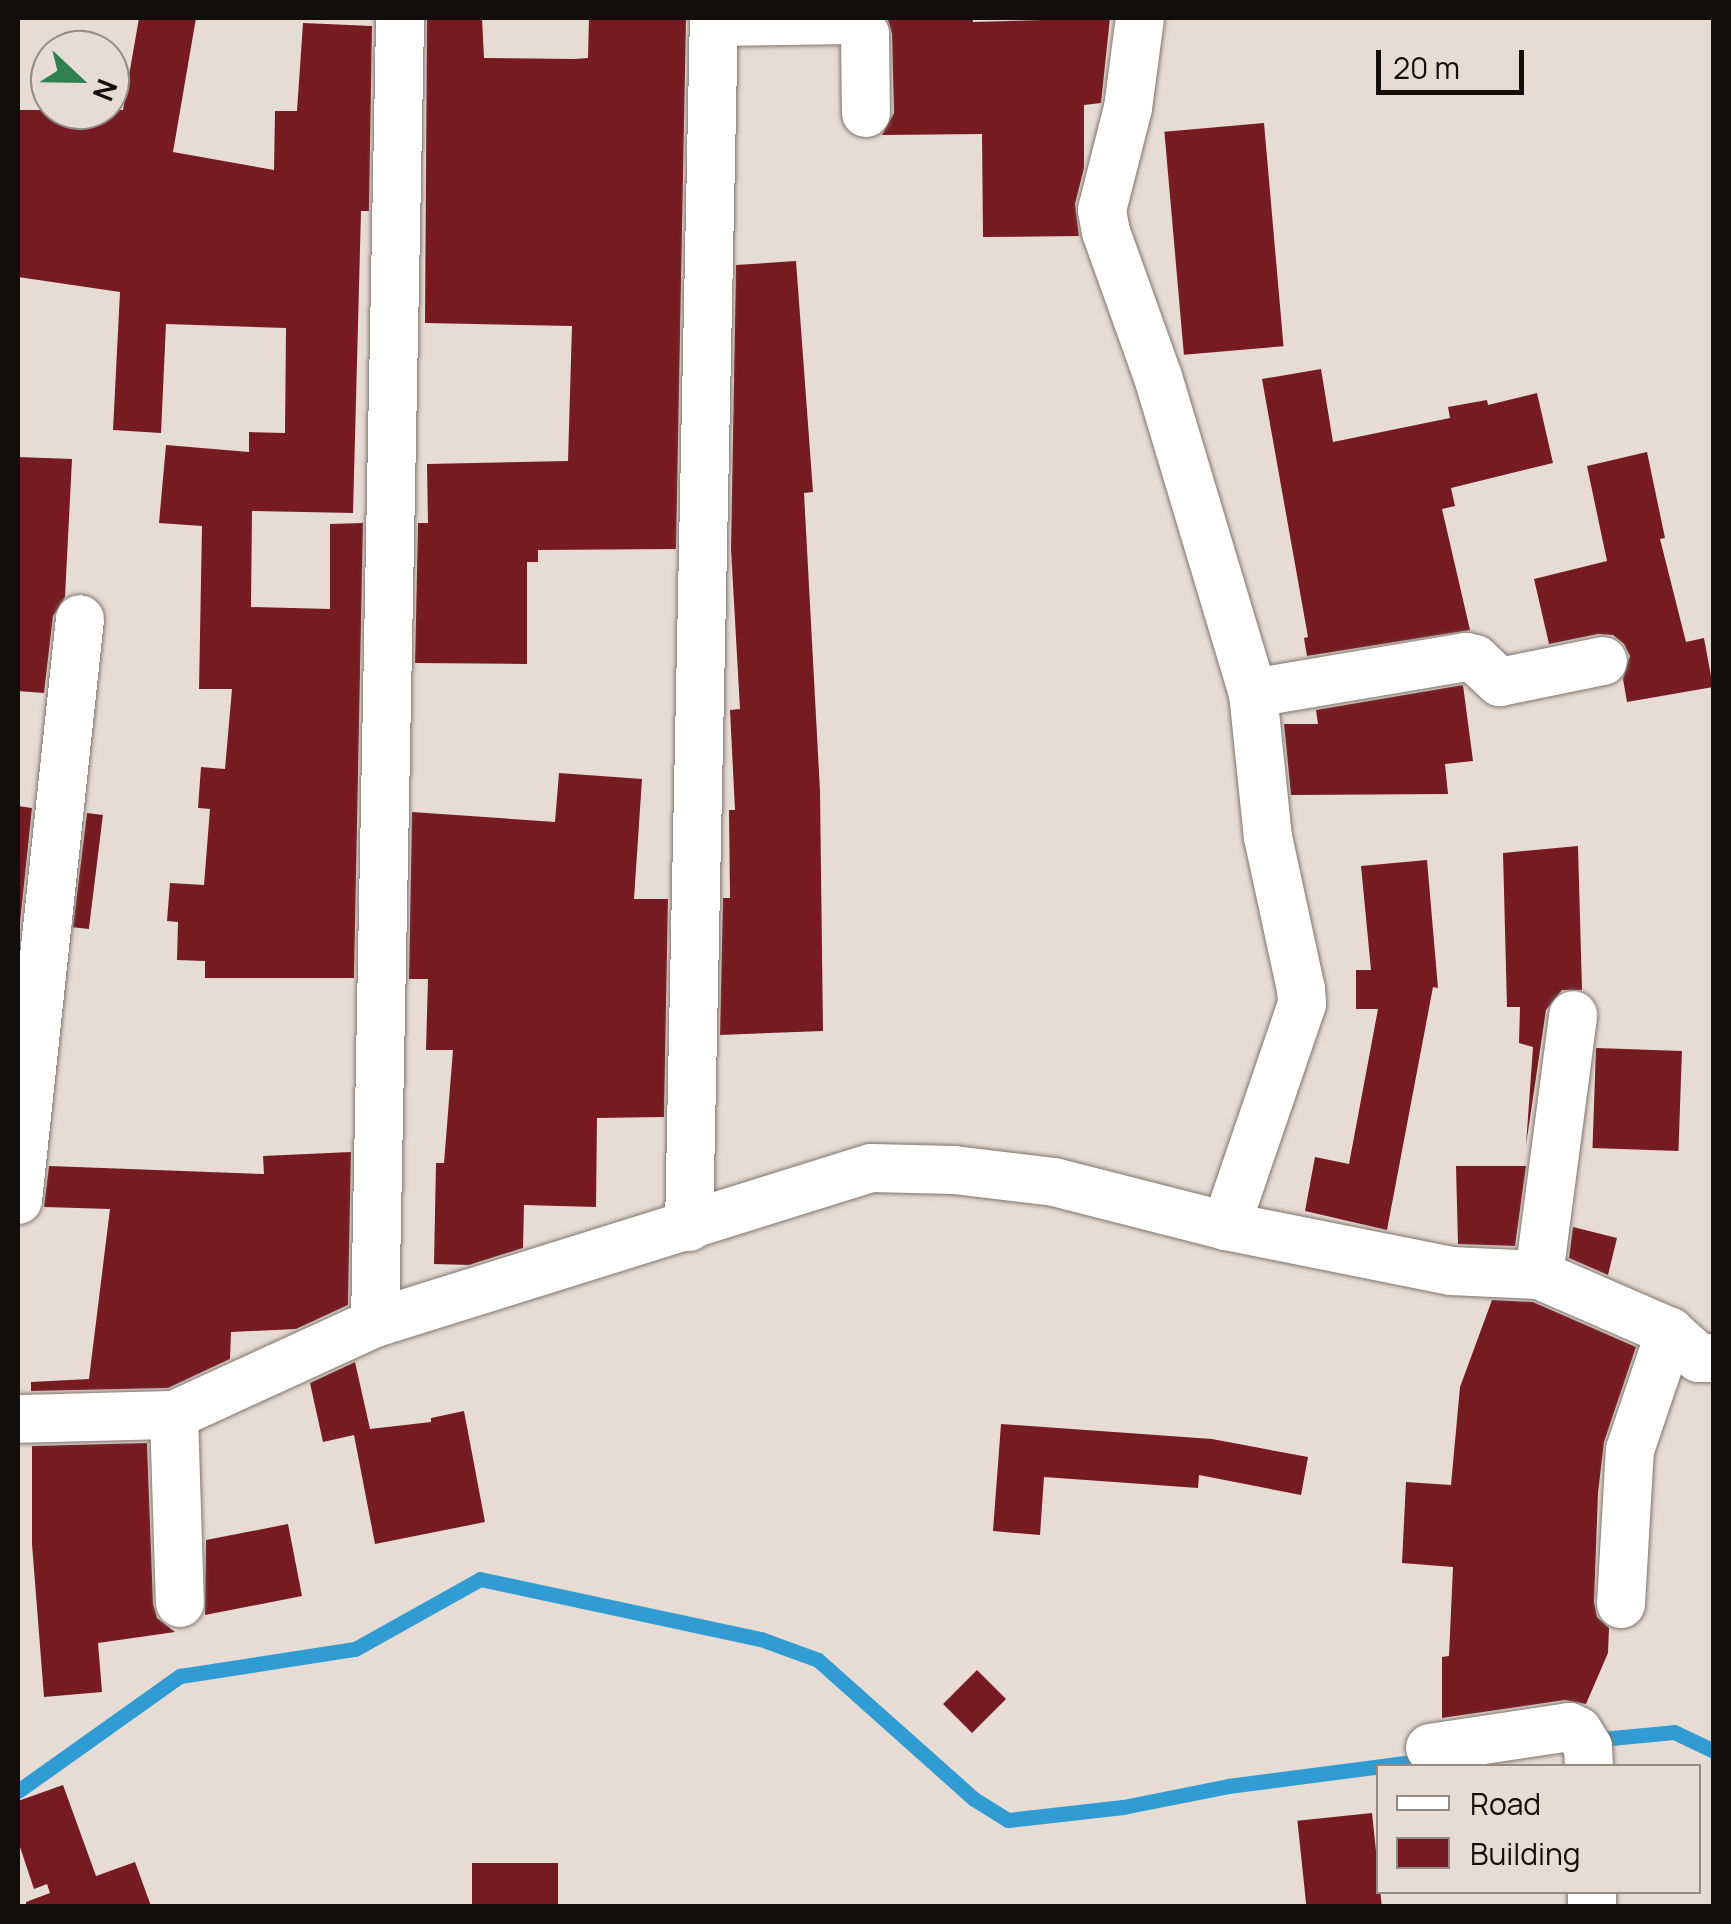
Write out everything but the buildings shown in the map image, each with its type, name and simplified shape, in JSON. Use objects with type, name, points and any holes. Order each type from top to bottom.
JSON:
[{"type":"street","points":[[375,1323],[400,18]]},
{"type":"street","points":[[1140,18],[1128,108],[1102,210],[1106,232],[1158,377],[1254,693],[1268,837],[1302,1004],[1226,1226]]},
{"type":"street","points":[[690,1227],[714,20],[855,20],[865,34],[866,112]]},
{"type":"street","points":[[18,1200],[80,619]]},
{"type":"street","points":[[1254,693],[1466,657],[1475,659],[1500,682],[1602,661]]},
{"type":"street","points":[[1539,1275],[1573,1015]]},
{"type":"street","points":[[18,1419],[174,1415],[375,1323],[871,1168],[954,1170],[1054,1182],[1226,1226],[1452,1271],[1539,1275],[1670,1332],[1699,1358],[1714,1358]]},
{"type":"street","points":[[1620,1604],[1630,1450],[1670,1332]]},
{"type":"street","points":[[174,1415],[180,1604]]},
{"type":"street","points":[[1430,1748],[1569,1727],[1578,1731],[1588,1746],[1589,1764]]},
{"type":"waterway","points":[[18,1791],[180,1676],[355,1649],[480,1579],[761,1639],[818,1660],[974,1799],[1008,1820],[1123,1807],[1228,1786],[1376,1767]]},
{"type":"waterway","points":[[1590,1740],[1674,1732],[1714,1751]]},
{"type":"waterway","points":[[1397,1764],[1428,1760]]}]
